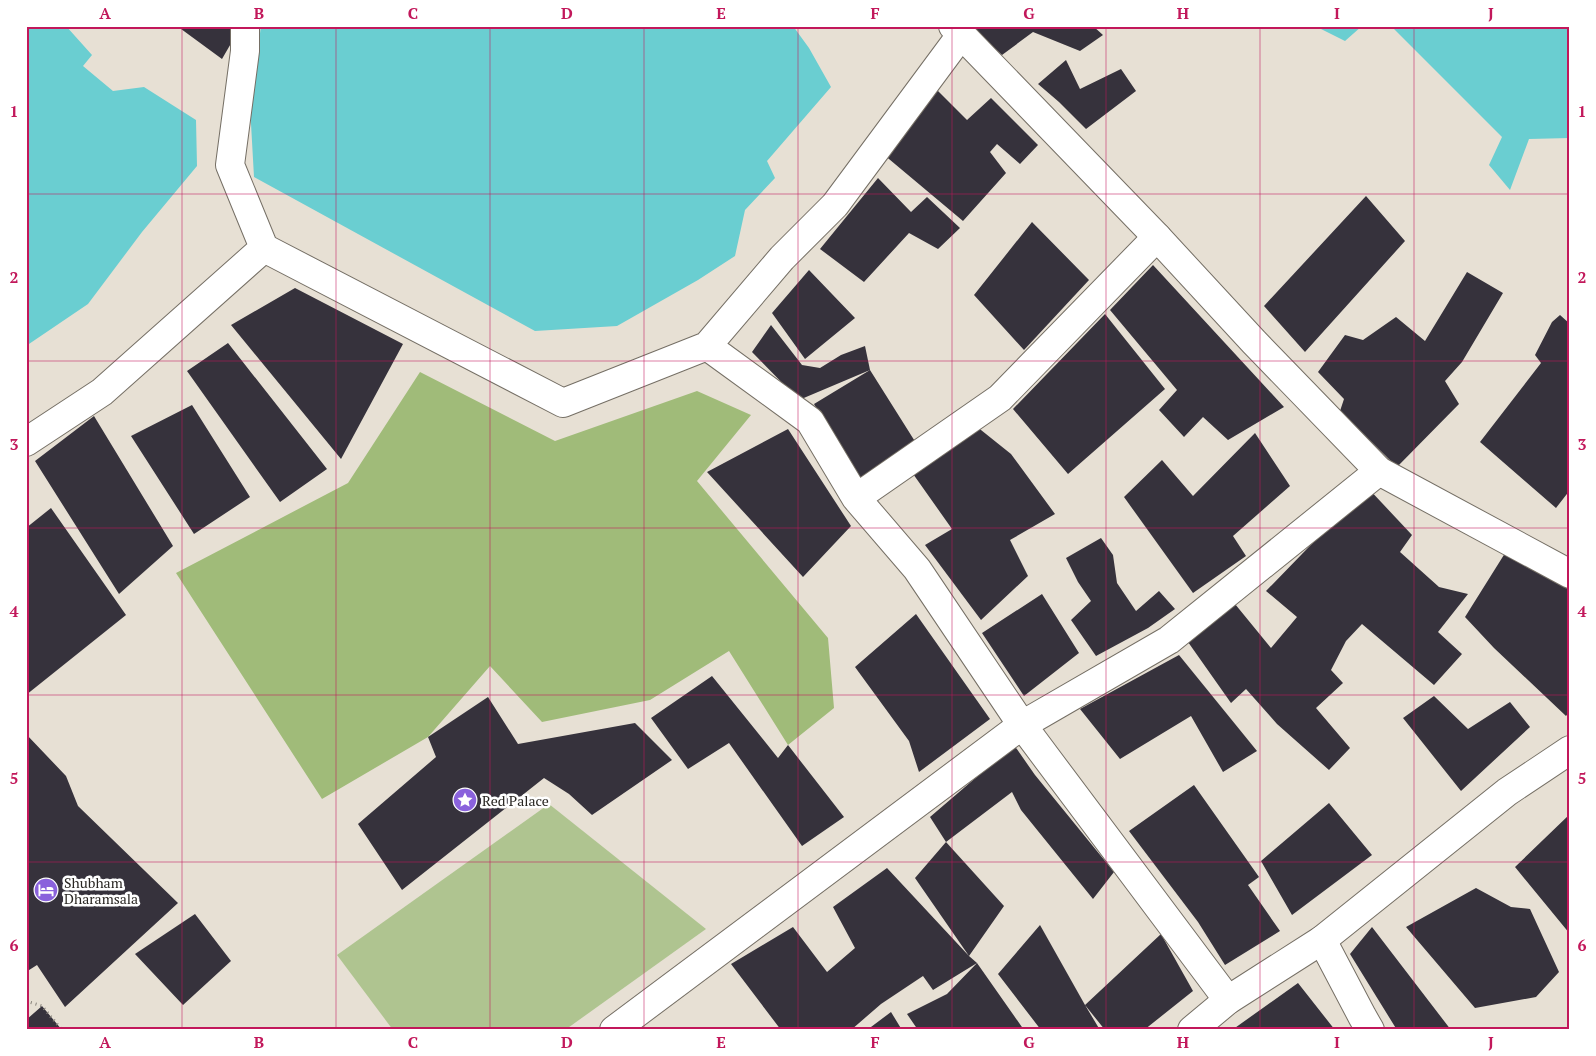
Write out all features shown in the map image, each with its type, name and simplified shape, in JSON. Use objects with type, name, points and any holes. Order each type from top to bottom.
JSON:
[{"type":"street","points":[[245,26],[245,51],[230,165],[264,248],[563,403],[707,346],[782,258],[835,205],[957,30],[1379,471],[1570,574]]},
{"type":"street","points":[[856,498],[1000,398],[1157,237]]},
{"type":"street","points":[[26,442],[102,392],[264,248]]},
{"type":"street","points":[[707,346],[810,421],[856,498],[917,569],[1022,725],[1228,1000]]},
{"type":"street","points":[[614,1030],[1022,725],[1169,640],[1379,471]]},
{"type":"street","points":[[1192,1030],[1228,1000],[1322,940],[1507,792],[1570,750]]},
{"type":"street","points":[[1322,940],[1370,1030]]},
{"type":"path","points":[[26,1001],[42,1006],[62,1030]]},
{"type":"green space","points":[[420,372],[555,441],[697,391],[751,415],[697,481],[828,638],[834,708],[788,745],[729,651],[650,700],[542,722],[490,666],[428,737],[322,799],[176,573],[348,483]]},
{"type":"green space","points":[[549,804],[706,929],[565,1030],[393,1030],[337,955]]},
{"type":"water","points":[[26,26],[66,26],[92,55],[83,66],[113,91],[144,87],[196,120],[197,166],[142,232],[88,304],[26,346]]},
{"type":"water","points":[[261,26],[793,26],[809,48],[831,87],[767,161],[775,178],[745,210],[735,256],[698,280],[617,326],[535,331],[254,177],[250,106]]},
{"type":"water","points":[[1315,26],[1362,26],[1345,41]]},
{"type":"water","points":[[1391,26],[1570,26],[1570,138],[1529,139],[1510,190],[1489,165],[1502,137]]},
{"type":"building","points":[[177,26],[227,26],[237,33],[222,59]]},
{"type":"building","points":[[970,26],[1093,26],[1103,35],[1080,51],[1033,32],[1002,55]]},
{"type":"building","points":[[1066,60],[1080,89],[1121,69],[1136,91],[1086,129],[1038,84]]},
{"type":"building","points":[[937,90],[967,120],[991,98],[1038,145],[1020,164],[997,144],[990,152],[1006,173],[963,221],[883,154]]},
{"type":"building","points":[[878,178],[911,212],[927,197],[960,228],[938,249],[909,233],[864,282],[820,249]]},
{"type":"building","points":[[1366,196],[1405,241],[1305,352],[1264,306]]},
{"type":"building","points":[[1032,222],[1089,280],[1024,350],[974,295]]},
{"type":"building","points":[[1153,265],[1284,407],[1228,440],[1203,417],[1184,437],[1159,410],[1177,390],[1110,310]]},
{"type":"building","points":[[809,270],[855,318],[805,359],[772,313]]},
{"type":"building","points":[[1467,272],[1503,293],[1462,362],[1445,381],[1459,404],[1397,467],[1340,411],[1344,399],[1318,372],[1345,335],[1363,340],[1396,317],[1425,341]]},
{"type":"building","points":[[295,288],[403,344],[341,459],[231,325]]},
{"type":"building","points":[[1105,314],[1165,389],[1068,474],[1013,409]]},
{"type":"building","points":[[1560,315],[1570,324],[1570,490],[1556,508],[1480,442],[1541,363],[1535,355],[1552,322]]},
{"type":"building","points":[[771,325],[802,365],[820,368],[841,355],[865,346],[870,370],[799,400],[752,352]]},
{"type":"building","points":[[228,343],[327,469],[280,502],[187,371]]},
{"type":"building","points":[[870,370],[916,443],[859,482],[814,404]]},
{"type":"building","points":[[192,405],[250,497],[194,534],[131,436]]},
{"type":"building","points":[[94,416],[173,546],[119,594],[35,461]]},
{"type":"building","points":[[976,426],[1011,454],[1055,514],[1010,540],[1028,576],[981,620],[925,545],[952,529],[911,471]]},
{"type":"building","points":[[788,429],[851,526],[803,577],[707,472]]},
{"type":"building","points":[[1255,433],[1290,486],[1233,536],[1246,556],[1193,593],[1124,497],[1162,460],[1193,496]]},
{"type":"building","points":[[1367,487],[1412,535],[1400,552],[1439,587],[1468,594],[1438,632],[1462,654],[1434,685],[1362,624],[1346,641],[1331,670],[1343,683],[1316,708],[1350,748],[1329,770],[1277,724],[1246,689],[1231,703],[1188,642],[1235,604],[1271,648],[1297,617],[1266,591]]},
{"type":"building","points":[[51,508],[126,615],[26,695],[26,528]]},
{"type":"building","points":[[1101,538],[1113,555],[1117,583],[1136,611],[1159,591],[1175,609],[1148,628],[1096,656],[1071,620],[1091,601],[1078,582],[1066,558]]},
{"type":"building","points":[[1507,550],[1570,585],[1570,711],[1566,716],[1494,648],[1465,617]]},
{"type":"building","points":[[1042,594],[1079,653],[1024,696],[982,633]]},
{"type":"building","points":[[916,614],[990,719],[919,772],[909,741],[855,667]]},
{"type":"building","points":[[1179,655],[1257,751],[1223,772],[1191,716],[1120,759],[1080,709]]},
{"type":"building","points":[[712,676],[778,758],[788,745],[844,817],[802,846],[729,743],[688,769],[651,718]]},
{"type":"building","points":[[1434,696],[1468,729],[1510,702],[1530,727],[1461,791],[1403,718]]},
{"type":"building","points":[[488,697],[518,744],[635,723],[672,760],[592,815],[569,794],[544,778],[402,890],[358,824],[436,757],[428,737]]},
{"type":"building","points":[[26,734],[66,776],[78,806],[178,903],[65,1007],[37,965],[26,972]]},
{"type":"building","points":[[1014,745],[1035,775],[1114,872],[1093,899],[1021,810],[1012,792],[946,842],[930,817]]},
{"type":"building","points":[[1194,785],[1259,877],[1248,885],[1280,931],[1225,965],[1198,922],[1129,831]]},
{"type":"building","points":[[1329,803],[1372,855],[1292,915],[1261,861]]},
{"type":"building","points":[[1570,814],[1570,934],[1515,867]]},
{"type":"building","points":[[946,842],[1004,906],[969,956],[915,878]]},
{"type":"building","points":[[887,868],[977,963],[933,990],[923,976],[881,1004],[851,1030],[781,1030],[731,964],[793,927],[827,972],[855,948],[833,907]]},
{"type":"building","points":[[1476,888],[1511,907],[1530,909],[1559,972],[1536,997],[1475,1008],[1406,927]]},
{"type":"building","points":[[195,914],[231,961],[183,1005],[135,954]]},
{"type":"building","points":[[1040,925],[1100,1030],[1041,1030],[998,974]]},
{"type":"building","points":[[1372,927],[1451,1030],[1397,1030],[1350,954]]},
{"type":"building","points":[[1161,934],[1193,991],[1144,1030],[1105,1030],[1085,1005]]},
{"type":"building","points":[[977,963],[1024,1030],[918,1030],[907,1014],[947,994]]},
{"type":"building","points":[[1298,983],[1335,1030],[1232,1030]]},
{"type":"building","points":[[42,1006],[62,1030],[26,1030],[26,1020]]},
{"type":"building","points":[[891,1012],[902,1030],[867,1030]]},
{"type":"place","name":"Red Palace","points":[[465,800]]},
{"type":"place","name":"Shubham Dharamsala","points":[[46,890]]}]
